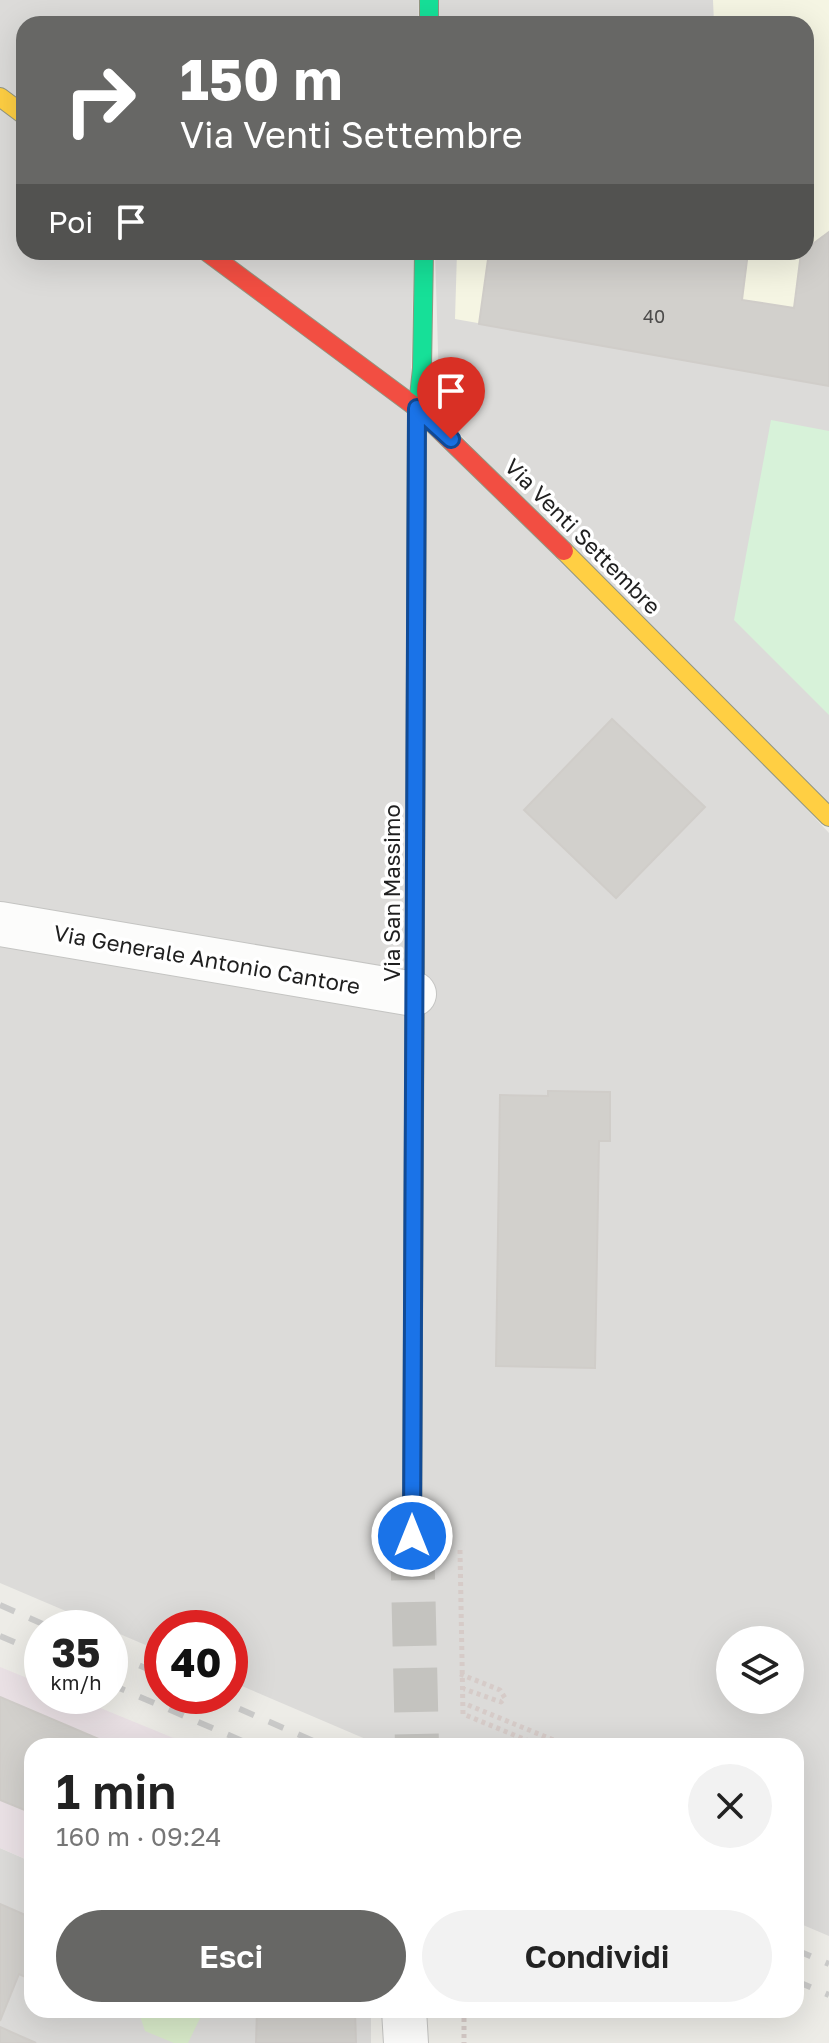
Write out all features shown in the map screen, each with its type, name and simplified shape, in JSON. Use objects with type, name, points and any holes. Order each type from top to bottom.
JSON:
[{"type":"street","name":"Via Venti Settembre","points":[[218,260],[417,408],[468,455],[829,817]]},
{"type":"street","name":"Via San Massimo","points":[[412,1536],[417,408],[422,368],[424,260]]},
{"type":"street","name":"Via Generale Antonio Cantore","points":[[0,924],[414,994]]},
{"type":"street","points":[[404,2018],[406,2043]]},
{"type":"path","points":[[464,1689],[501,1702],[505,1698],[500,1690],[460,1674],[463,1714],[522,1738]]},
{"type":"path","points":[[468,1705],[548,1738]]},
{"type":"path","points":[[464,2018],[464,2043]]},
{"type":"shaded area","points":[[0,0],[419,0],[418,16],[16,16],[16,260],[414,260],[411,381],[829,833],[829,1936],[804,1925],[804,1738],[363,1738],[248,1689],[248,1610],[144,1610],[144,1644],[128,1638],[128,1610],[63,1610],[0,1583]]},
{"type":"shaded area","points":[[439,0],[829,0],[829,805],[440,415],[435,260],[814,260],[814,16],[439,16]]},
{"type":"shaded area","points":[[713,0],[829,0],[829,386],[455,319],[457,260],[814,260],[814,16],[714,16]]},
{"type":"shaded area","points":[[0,1667],[24,1677],[24,1714],[115,1714],[173,1738],[24,1738],[24,1858],[0,1848]]},
{"type":"shaded area","points":[[0,1848],[24,1858],[24,2018],[371,2018],[371,2043],[0,2043]]},
{"type":"green space","points":[[771,420],[829,431],[829,715],[734,620]]},
{"type":"green space","points":[[141,2018],[200,2018],[188,2043],[174,2043],[145,2031]]},
{"type":"building","points":[[829,232],[829,386],[479,324],[488,260],[747,260],[742,300],[794,308],[800,260],[814,260],[814,243]]},
{"type":"building","points":[[612,719],[705,807],[616,898],[524,810]]},
{"type":"building","points":[[548,1091],[610,1092],[610,1141],[599,1141],[595,1368],[496,1366],[500,1095],[548,1096]]},
{"type":"building","points":[[0,1697],[24,1707],[24,1714],[40,1714],[96,1738],[24,1738],[24,1810],[0,1800]]},
{"type":"building","points":[[0,1904],[24,1914],[24,1976],[19,1974],[0,2021]]},
{"type":"building","points":[[257,2018],[355,2018],[356,2043],[256,2043]]},
{"type":"building","points":[[0,2027],[36,2043],[0,2043]]},
{"type":"tunnel","points":[[412,1536],[417,1738]]},
{"type":"railway","points":[[0,1605],[24,1616]]},
{"type":"railway","points":[[0,1636],[24,1646]]},
{"type":"railway","points":[[128,1661],[144,1667]]},
{"type":"railway","points":[[128,1692],[235,1738]]},
{"type":"railway","points":[[248,1713],[307,1738]]},
{"type":"railway","points":[[804,1953],[829,1964]]},
{"type":"railway","points":[[804,1984],[829,1995]]},
{"type":"traffic: fast","points":[[429,0],[429,16]]},
{"type":"traffic: fast","points":[[417,416],[422,368],[424,260]]},
{"type":"traffic: fast","points":[[412,1536],[415,916]]},
{"type":"traffic: slow","points":[[0,97],[16,109]]},
{"type":"traffic: slow","points":[[564,551],[829,817]]},
{"type":"traffic: jam","points":[[218,260],[417,408],[564,551]]},
{"type":"traffic: jam","points":[[415,916],[417,416]]},
{"type":"route","points":[[412,1536],[417,408],[451,439]]}]
